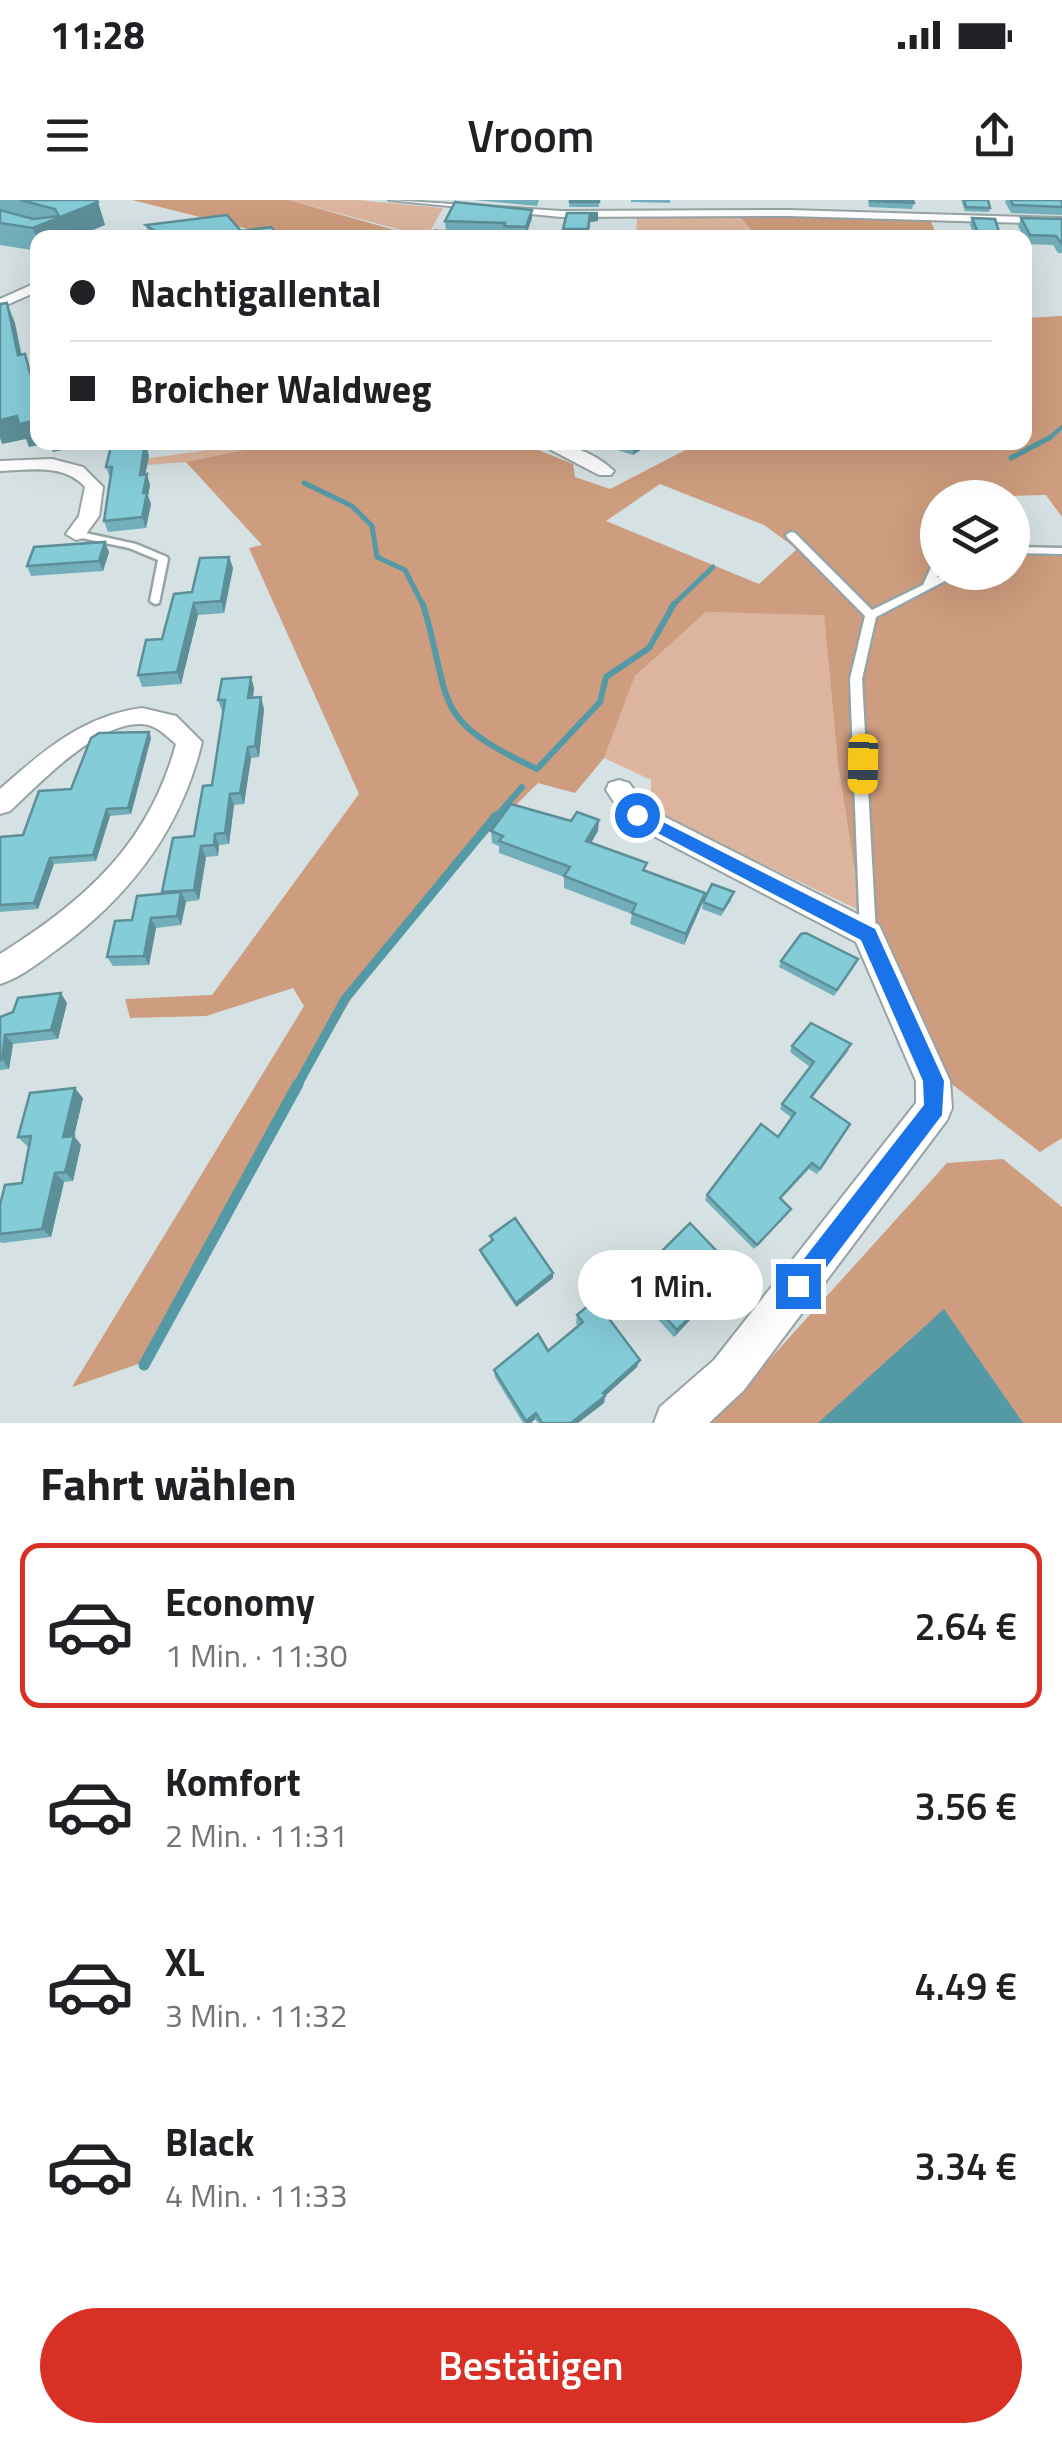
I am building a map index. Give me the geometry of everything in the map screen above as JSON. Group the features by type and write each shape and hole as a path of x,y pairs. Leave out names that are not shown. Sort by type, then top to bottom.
{"street":[{"path":"394,200 1062,221"},
{"path":"936,200 945,230"},
{"path":"0,304 30,290"},
{"path":"561,450 605,471"},
{"path":"0,466 58,466 88,476 94,488 89,516 76,534"},
{"path":"0,804 62,750 90,730 112,721 140,716 160,718 178,729 189,742 176,793 157,829 110,889 46,943 0,972"},
{"path":"618,790 637,815 868,934 934,1081 934,1108 729,1375 676,1423"}],"lane":[{"path":"76,534 132,546 163,560 154,600"},
{"path":"791,534 871,615"},
{"path":"1030,550 1062,551"},
{"path":"868,934 856,679 871,615 920,590"}],"shaded area":[{"path":"132,200 289,200 394,230 252,230"},
{"path":"289,200 358,200 443,208 431,230 401,230"},
{"path":"637,217 740,217 750,230 636,230"},
{"path":"740,217 930,219 934,230 751,230"},
{"path":"1062,316 1062,517 1046,495 1030,495 1030,480 920,480 920,590 1030,590 1030,546 1062,548 1062,1138 1040,1152 949,1082 892,953 861,911 838,764 824,615 706,612 635,676 604,758 575,793 538,783 454,867 351,999 141,1363 72,1387 304,1006 293,988 206,1016 130,1018 125,999 212,995 359,794 249,548 262,545 186,462 244,450 538,450 573,464 575,477 610,489 685,450 1032,450 1032,318","holes":["660,484 764,525 797,549 759,584 606,521"]},
{"path":"208,450 244,450 186,462 108,468 107,464"},
{"path":"706,612 824,614 838,764 861,911 651,811 651,780 604,758 635,676"},
{"path":"1003,1159 1062,1207 1062,1423 706,1423 742,1390 947,1163"}],"water":[{"path":"944,1309 1023,1423 818,1423"}],"building":[{"path":"20,200 98,202 33,228 0,223 0,210 33,219 59,216 55,209"},
{"path":"913,200 914,203 871,201"},
{"path":"964,200 988,200 990,208 966,207"},
{"path":"1011,200 1062,200 1062,207 1013,205"},
{"path":"455,202 532,210 526,227 445,221"},
{"path":"567,213 598,213 590,214 588,229 563,229"},
{"path":"227,215 240,230 153,230 146,225"},
{"path":"972,218 995,219 998,230 977,230"},
{"path":"1021,218 1062,219 1062,244 1056,236 1032,235 1032,230 1027,230"},
{"path":"7,303 18,355 25,354 30,373 30,422 19,424 17,416 0,420 0,304"},
{"path":"110,450 144,450 140,475 147,474 143,493 147,493 142,517 104,521 112,467 106,467"},
{"path":"105,542 99,561 27,566 34,547"},
{"path":"229,557 221,601 194,603 177,672 138,675 146,640 162,639 174,594 192,592 200,558"},
{"path":"251,677 248,698 261,697 255,746 248,747 240,793 230,794 225,833 215,834 214,845 201,846 194,890 162,892 173,838 194,836 203,786 212,785 225,700 218,700 222,679"},
{"path":"149,732 128,808 107,809 93,855 50,858 34,903 0,905 0,837 23,835 39,791 71,789 91,738 99,733"},
{"path":"511,804 571,821 577,812 599,820 586,841 647,863 643,870 705,893 686,934 632,913 636,904 564,876 570,867 499,841 503,836 491,831"},
{"path":"712,884 734,892 723,910 703,902"},
{"path":"181,892 177,916 151,918 144,956 107,957 115,921 132,920 137,896"},
{"path":"801,934 858,959 837,990 781,961"},
{"path":"61,993 51,1030 5,1035 0,1060 0,1017 13,1012 18,998"},
{"path":"811,1023 851,1044 811,1097 850,1124 820,1169 812,1163 780,1198 791,1209 757,1245 707,1195 761,1124 778,1137 795,1113 782,1104 814,1062 792,1046"},
{"path":"75,1088 63,1137 74,1136 65,1172 55,1173 42,1229 0,1234 5,1185 22,1183 31,1136 18,1137 30,1093"},
{"path":"515,1218 553,1273 516,1303 480,1250 493,1240 490,1236"},
{"path":"690,1223 731,1266 693,1306 697,1310 677,1330 627,1274 646,1255 652,1261"},
{"path":"595,1300 640,1360 571,1423 542,1423 536,1413 526,1421 494,1370 538,1334 548,1351 583,1322 577,1315"}],"waterway":[{"path":"1049,438 1062,427"},
{"path":"1032,447 1049,438"},
{"path":"1011,458 1026,450"},
{"path":"304,483 352,506 372,526 377,557 405,570 424,606"},
{"path":"674,604 713,567"},
{"path":"424,606 444,688 461,721 478,736 537,769 600,702 606,677 649,648 674,604"},
{"path":"494,819 522,787"},
{"path":"297,1086 345,999 496,816"},
{"path":"144,1365 298,1084"}],"route":[{"path":"637,815 868,934 934,1081 934,1108 798,1286"}]}
